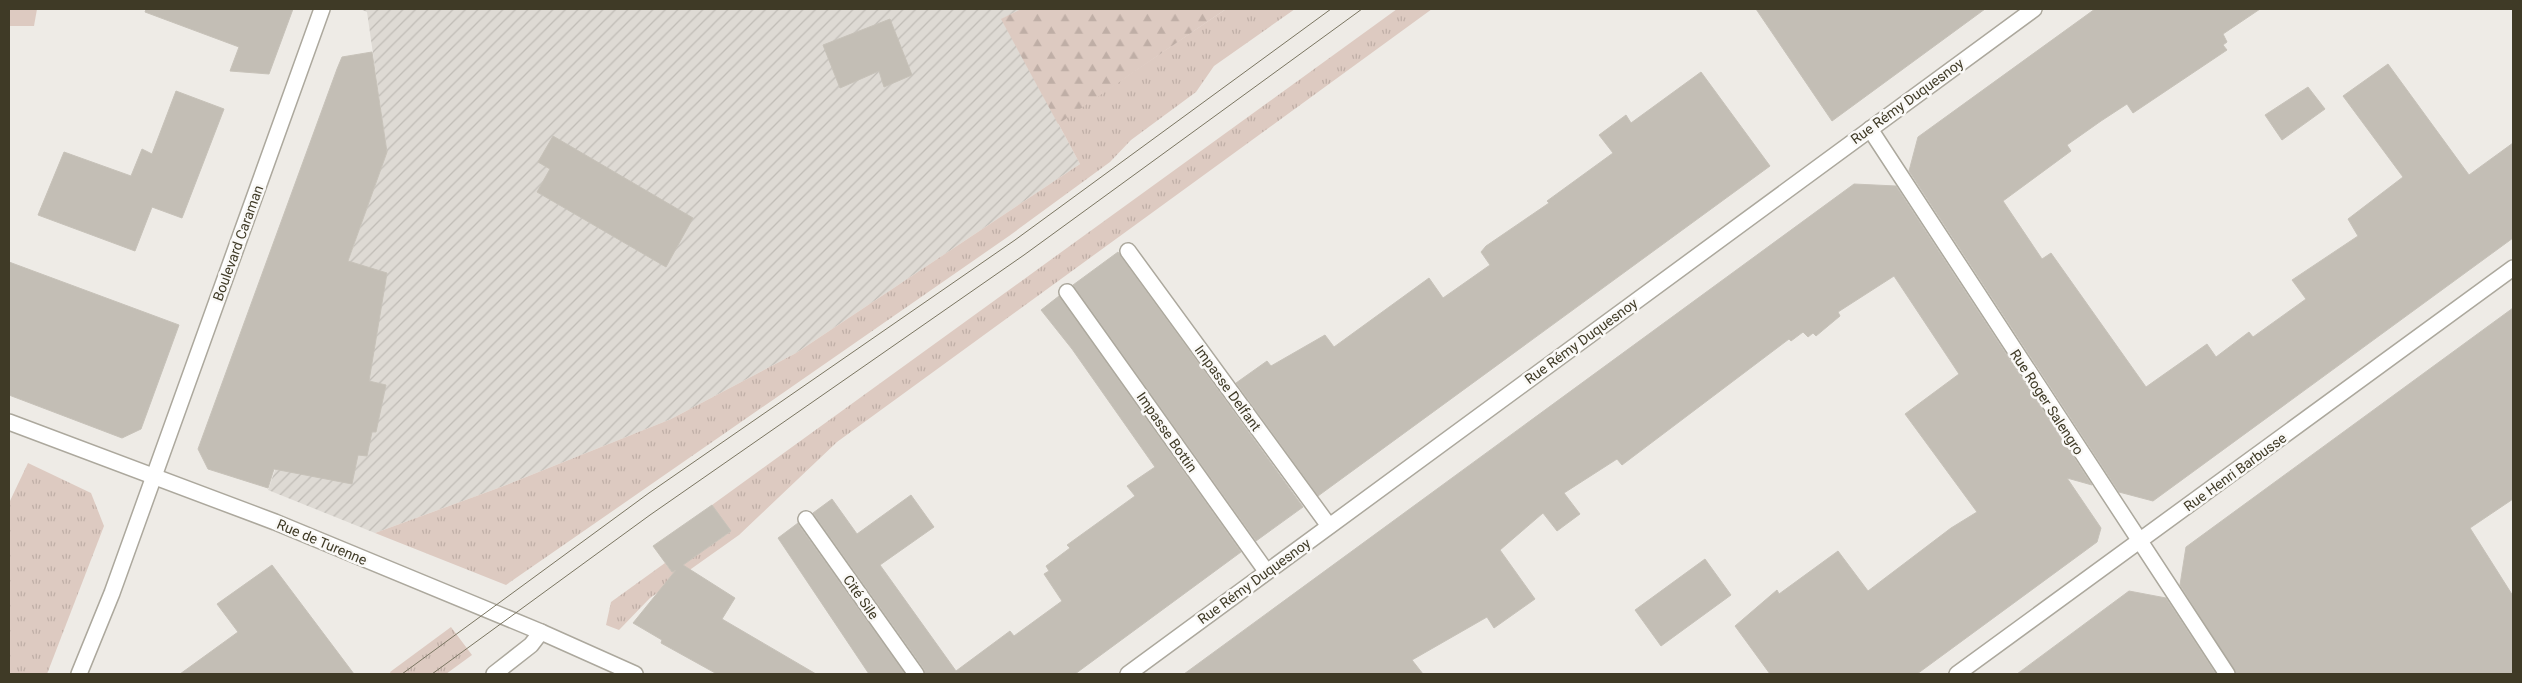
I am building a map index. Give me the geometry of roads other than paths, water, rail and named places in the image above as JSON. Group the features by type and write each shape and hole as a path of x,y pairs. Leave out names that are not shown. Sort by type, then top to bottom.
{"street":[{"name":"Boulevard Caraman","path":"79,674 112,593 322,9"},
{"name":"Rue Rémy Duquesnoy","path":"1128,674 2034,9"},
{"name":"Rue Roger Salengro","path":"1870,128 2139,543 2227,674"},
{"name":"Impasse Delfant","path":"1128,250 1329,526"},
{"name":"Rue Henri Barbusse","path":"1957,674 2139,543 2513,268"},
{"name":"Impasse Bottin","path":"1067,292 1266,572"},
{"name":"Rue de Turenne","path":"9,422 275,522 541,632 633,673"},
{"name":"Cité Sile","path":"806,519 916,674"},
{"path":"494,674 531,645 541,632"}],"tram line":[{"path":"402,674 649,493 1015,240 1331,9"},
{"path":"432,674 650,515 1024,255 1362,9"}]}
